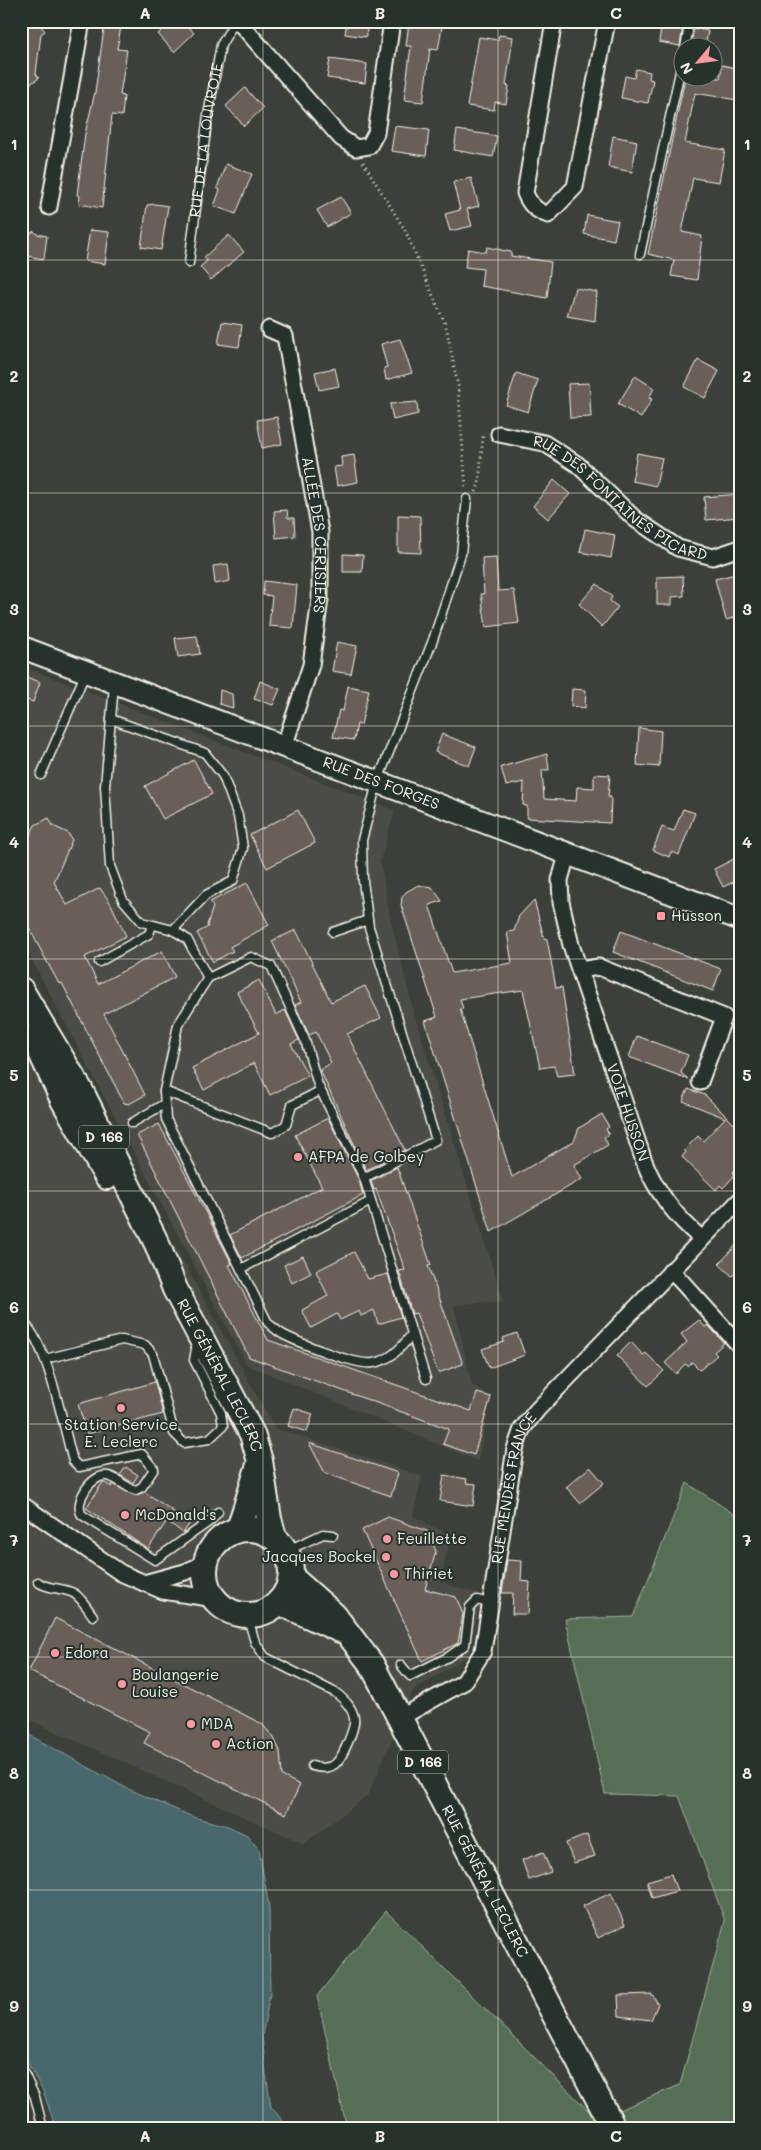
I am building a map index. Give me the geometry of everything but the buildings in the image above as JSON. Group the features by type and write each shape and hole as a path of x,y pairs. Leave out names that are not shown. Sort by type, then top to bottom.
{"main road":[{"name":"RUE DES FORGES","path":"21,647 740,920"},
{"name":"RUE GÉNÉRAL LECLERC","path":"21,990 81,1091 157,1244 175,1289 252,1434 260,1461 269,1519 280,1544"},
{"name":"RUE GÉNÉRAL LECLERC","path":"21,1013 73,1116 147,1248 175,1289"},
{"name":"RUE GÉNÉRAL LECLERC","path":"239,1529 260,1461"},
{"path":"239,1529 263,1531 280,1544 291,1564 291,1577 287,1591 278,1602 267,1611 247,1616 226,1609 215,1599 208,1588 205,1576 206,1563 210,1551 218,1541 239,1529"},
{"name":"RUE GÉNÉRAL LECLERC","path":"291,1577 334,1615 372,1665 614,2129"},
{"name":"RUE GÉNÉRAL LECLERC","path":"278,1602 350,1636"}],"street":[{"path":"49,207 82,21"},
{"name":"RUE DE LA LOUVROIE","path":"236,21 341,138 356,148"},
{"path":"356,148 369,146 376,133 392,21"},
{"path":"554,21 524,193 529,204 538,211 548,214 575,187 607,21"},
{"name":"ALLÉE DES CERISIERS","path":"269,329 285,336 320,532 320,599 311,665 284,747"},
{"name":"RUE DES FONTAINES PICARD","path":"499,434 544,443 576,464 635,519 678,548 713,557 740,548"},
{"name":"VOIE HUSSON","path":"568,856 560,880 560,902 580,970 652,1180 670,1207 702,1239"},
{"path":"580,970 599,968 724,1017 700,1082"},
{"name":"RUE MENDÈS FRANCE","path":"400,1718 464,1682 483,1651 489,1603 515,1449 522,1429 538,1410 740,1200"},
{"path":"672,1270 740,1346"},
{"path":"21,1504 121,1573 163,1592 215,1599"},
{"path":"144,1583 185,1572 206,1563"}],"lane":[{"name":"RUE DE LA LOUVROIE","path":"190,263 208,115 221,46 236,21"},
{"path":"686,21 687,38"},
{"path":"640,254 676,88"},
{"path":"364,1178 436,1140 368,920 363,881 362,840 377,783 433,640 461,554 467,498"},
{"path":"41,775 86,672"},
{"path":"114,683 105,786 110,866 124,900 142,922 173,930 186,939 208,978"},
{"path":"111,719 205,753 223,776 238,816 243,848 233,881 206,895 173,930"},
{"path":"332,932 368,920"},
{"path":"99,962 149,934 152,925"},
{"path":"412,1334 403,1347 389,1358 372,1364 353,1361 282,1334 268,1323 166,1119 164,1091 178,1025 208,978 251,957 271,966 305,1040 320,1091 364,1178 412,1334 426,1380"},
{"path":"164,1091 272,1132 286,1125 292,1105 320,1091"},
{"path":"132,1123 164,1104"},
{"path":"241,1269 371,1201"},
{"path":"21,1321 34,1333 45,1359 73,1462 79,1467 90,1466 142,1454 154,1469 142,1487 136,1490 109,1476 101,1476 95,1480 79,1501 78,1507 82,1515 151,1560 155,1560 210,1521 218,1512"},
{"path":"45,1359 122,1340 145,1345 153,1354 174,1433 184,1442 209,1440 223,1426 221,1413 194,1360 198,1335"},
{"path":"280,1544 323,1534 333,1535"},
{"path":"38,1582 43,1586 63,1589 76,1595 94,1616"},
{"path":"401,1665 410,1676 448,1657 465,1645 470,1607 477,1600 489,1603"},
{"path":"247,1616 255,1642 265,1658 336,1693 346,1701 355,1721 347,1744 336,1764 329,1767 312,1766"},
{"path":"21,2067 35,2097 44,2129"}],"path":[{"path":"356,148 369,174 405,230 429,281 446,326 458,386 467,498 475,493 479,484 483,434 499,434"}],"shaded area":[{"name":"AFPA de Golbey","path":"22,666 395,810 380,861 391,921 414,1013 503,1301 454,1305 472,1385 491,1397 478,1461 247,1365 21,940"},
{"path":"21,967 275,1428 422,1476 413,1516 451,1536 440,1582 482,1595 468,1656 413,1691 368,1795 304,1844 21,1716"}],"green space":[{"path":"687,1483 740,1518 740,2129 347,2129 317,1996 386,1911 597,2119 680,2085 725,1921 679,1796 605,1794 565,1619 633,1617"}],"water":[{"path":"22,1731 126,1788 193,1817 228,1826 247,1835 259,1850 269,1907 270,1993 262,2036 266,2074 271,2107 290,2129 56,2129 44,2093 21,2051"}],"place":[{"name":"Husson","path":"661,916"},
{"name":"AFPA de Golbey","path":"298,1157"},
{"name":"Station Service E. Leclerc","path":"121,1408"},
{"name":"McDonald's","path":"125,1515"},
{"name":"Feuillette","path":"387,1539"},
{"name":"Jacques Bockel","path":"386,1557"},
{"name":"Thiriet","path":"394,1574"},
{"name":"Edora","path":"55,1653"},
{"name":"Boulangerie Louise","path":"122,1684"},
{"name":"MDA","path":"191,1724"},
{"name":"Action","path":"216,1744"}]}
